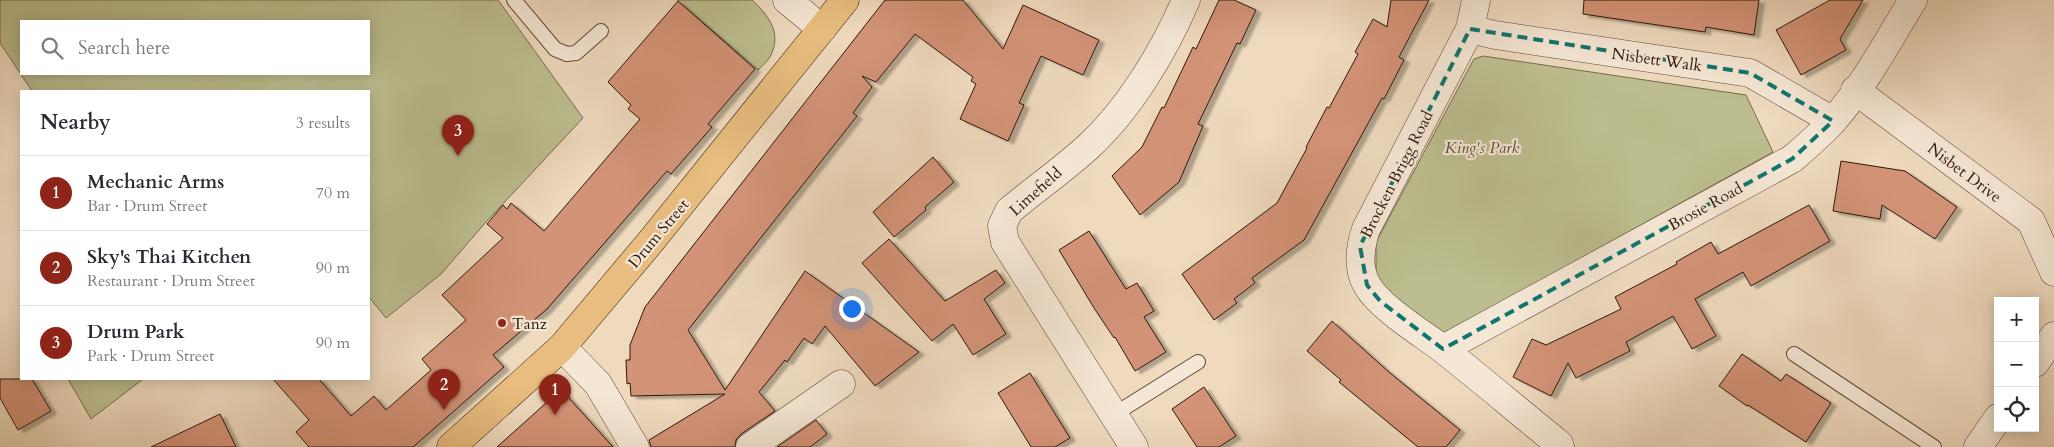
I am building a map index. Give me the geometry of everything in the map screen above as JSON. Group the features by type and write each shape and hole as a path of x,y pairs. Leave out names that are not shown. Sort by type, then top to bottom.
{"main road":[{"name":"Drum Street","path":"451,447 562,347 652,240 845,0"}],"street":[{"path":"787,0 822,29"},
{"name":"Limefield","path":"1134,447 1005,242 1002,226 1009,211 1089,145 1122,110 1172,33 1186,0"},
{"name":"Brocken Brigg Road","path":"1476,0 1470,29 1366,230 1360,246 1361,264 1367,285 1380,301 1442,349 1559,444 1560,447"},
{"name":"Brosie Road","path":"1442,349 1792,159 1818,137 1833,121 1913,0"},
{"name":"Nisbett Walk","path":"1470,29 1495,35 1750,73 1833,121"},
{"name":"Nisbet Drive","path":"1855,90 2031,221 2054,272"},
{"path":"2039,357 2054,336"},
{"path":"562,347 598,384 635,447"},
{"path":"750,447 841,384"},
{"path":"1978,447 1994,424"}],"lane":[{"path":"514,0 555,49 567,54 576,53 601,31"},
{"path":"1794,354 1934,447"},
{"path":"1113,415 1198,362"}],"highlighted area":[{"path":"1470,29 1750,73 1833,121 1792,159 1443,349 1380,301 1367,285 1360,246"}],"green space":[{"path":"0,0 498,0 583,118 486,222 441,274 386,318 370,298 370,90 31,90 21,75 370,75 370,20 20,20 20,73 0,43"},
{"path":"677,0 752,0 772,24 775,39 770,57 758,70"},
{"name":"King's Park","path":"1483,56 1746,95 1773,152 1440,336 1384,294 1376,275 1376,242 1474,59"},
{"path":"69,380 142,380 91,419"}],"building":[{"path":"885,0 963,0 1003,49 1023,5 1099,40 1083,75 1041,56 1019,103 1024,105 1008,141 960,119 976,84 971,81 973,77 915,34 876,82 862,76 872,87 853,113 857,116 688,330 725,390 805,271 919,352 875,386 825,326 812,344 804,338 787,362 785,360 759,392 775,411 741,434 736,440 735,447 651,447 649,440 725,394 631,396 630,383 627,384 626,360 630,360 630,345 645,307"},
{"path":"1219,0 1234,0 1256,10 1240,44 1237,43 1198,124 1203,126 1179,182 1140,215 1112,176 1142,147 1162,107 1164,108 1193,47 1196,49"},
{"path":"1391,0 1429,0 1399,57 1404,60 1384,99 1382,98 1304,240 1252,278 1255,283 1234,299 1237,303 1214,320 1182,274 1277,203 1327,107 1329,108 1358,54 1355,52 1373,19 1387,27"},
{"path":"1584,0 1759,0 1754,35 1706,27 1705,32 1583,14"},
{"path":"1830,0 1863,0 1840,39 1846,50 1801,75 1776,30"},
{"path":"678,1 755,69 708,124 712,127 671,174 667,171 547,309 493,355 504,367 413,447 309,447 296,432 309,420 274,380 320,380 351,416 374,396 386,410 431,370 422,359 466,320 442,295 503,238 487,224 503,205 507,209 511,203 544,231 640,119 628,109 631,105 608,82"},
{"path":"933,157 954,182 925,207 926,210 894,237 873,212"},
{"path":"1841,161 1905,171 1957,207 1935,239 1882,205 1880,219 1833,211"},
{"path":"1809,205 1830,241 1751,286 1743,272 1695,299 1716,336 1692,349 1673,316 1626,342 1630,351 1576,378 1568,363 1551,396 1513,377 1532,339 1546,345 1621,309 1615,297 1677,264 1676,262 1711,242 1718,254"},
{"path":"1089,231 1126,289 1137,283 1154,311 1144,317 1166,352 1135,371 1059,250"},
{"path":"889,239 945,301 996,270 1005,283 984,299 1006,334 973,355 953,324 932,341 862,263"},
{"path":"1332,321 1390,373 1460,430 1446,447 1418,447 1339,382 1341,380 1307,351"},
{"path":"1742,354 1781,381 1786,374 1831,403 1806,442 1747,406 1719,386"},
{"path":"1030,373 1070,438 1055,447 1031,447 998,393"},
{"path":"0,379 33,380 51,411 18,430 0,398"},
{"path":"1204,387 1236,436 1219,447 1197,447 1172,409"},
{"path":"561,389 613,447 497,447 535,413"},
{"path":"220,414 236,447 151,447"},
{"path":"816,420 827,434 810,447 777,447"}],"place":[{"name":"Drum Park","path":"458,156"},
{"name":"Tanz","path":"502,323"},
{"name":"Sky's Thai Kitchen","path":"444,410"},
{"name":"Mechanic Arms","path":"555,415"}]}
